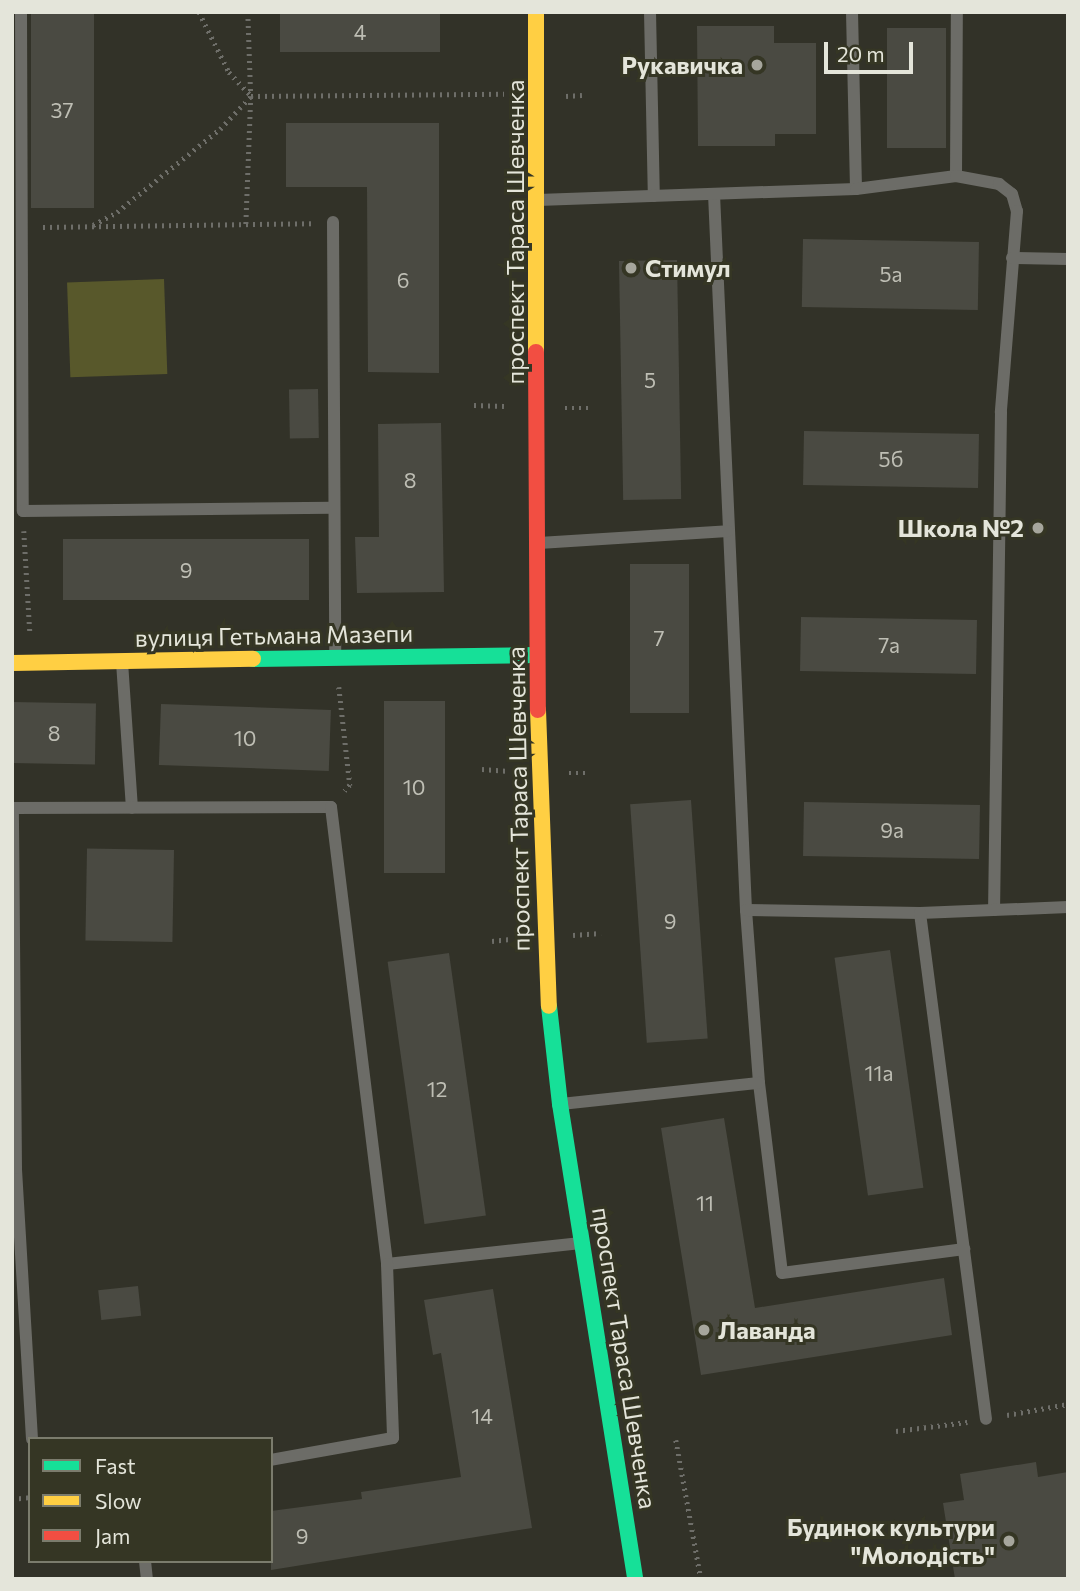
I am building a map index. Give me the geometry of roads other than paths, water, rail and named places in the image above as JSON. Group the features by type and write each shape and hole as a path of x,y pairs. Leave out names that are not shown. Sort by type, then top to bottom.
{"street":[{"name":"проспект Тараса Шевченка","path":"536,12 539,543 536,655 545,966 560,1104 585,1243 635,1579"},
{"name":"вулиця Гетьмана Мазепи","path":"12,663 335,655 536,655"}],"lane":[{"path":"21,12 25,227 17,400 23,511 332,508"},
{"path":"650,12 654,196"},
{"path":"852,12 856,188"},
{"path":"956,176 957,12"},
{"path":"538,200 856,188 956,176 999,184 1012,194 1017,211 1001,412 994,910"},
{"path":"714,194 746,910 759,1083 782,1273 964,1249"},
{"path":"333,222 332,508 335,655"},
{"path":"1012,258 1068,259"},
{"path":"539,543 728,531"},
{"path":"122,661 132,808"},
{"path":"32,1437 14,1168 13,808 331,807 387,1264 393,1438 273,1460"},
{"path":"746,910 920,913 1068,907"},
{"path":"920,913 986,1419"},
{"path":"560,1104 759,1083"},
{"path":"387,1264 585,1243"}],"place":[{"name":"Рукавичка","path":"757,65"},
{"name":"Стимул","path":"631,268"},
{"name":"Школа №2","path":"1038,528"},
{"name":"Лаванда","path":"704,1330"},
{"name":"Будинок культури \"Молодість\"","path":"1009,1541"}]}
